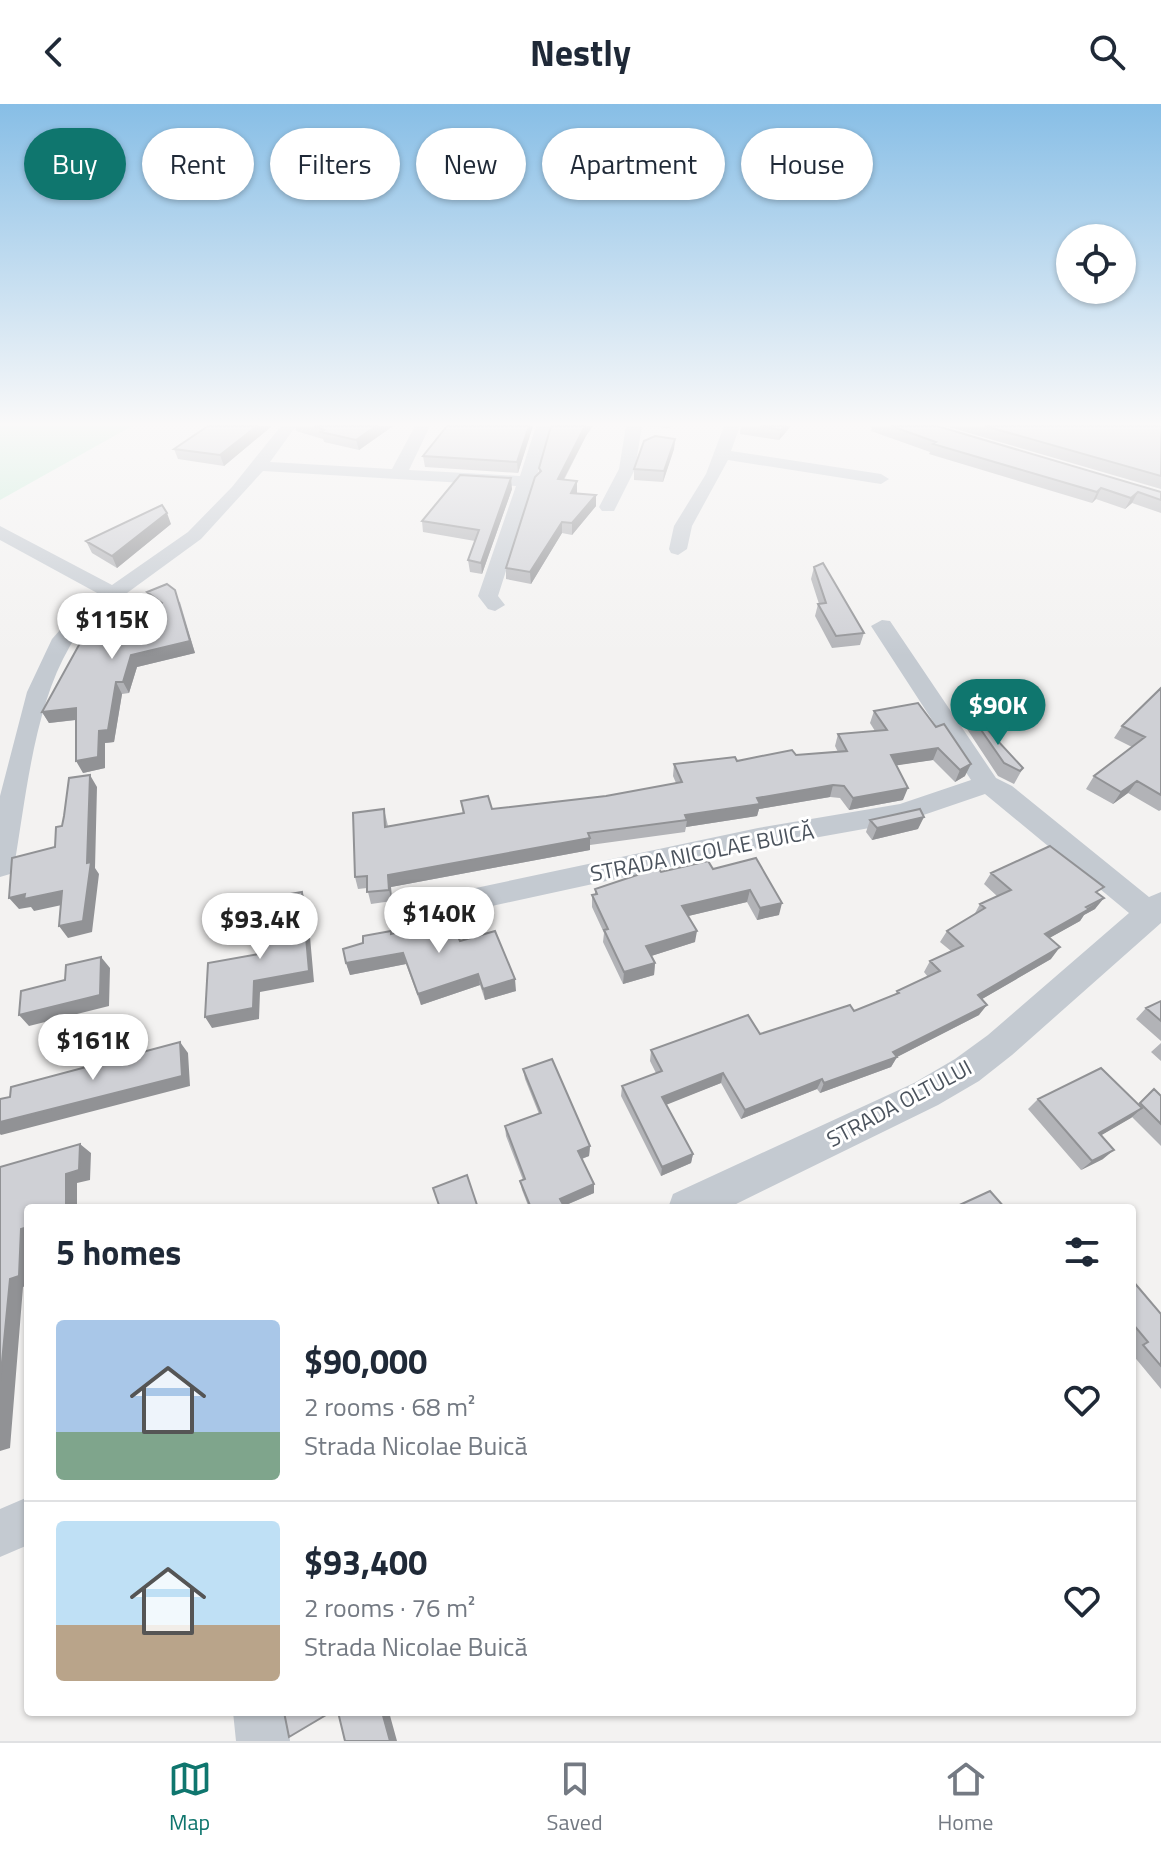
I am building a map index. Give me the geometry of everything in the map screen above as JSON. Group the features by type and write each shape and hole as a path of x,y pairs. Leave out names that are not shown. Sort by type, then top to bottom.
{"street":[{"path":"0,867 28,738 49,664 73,626 195,534 225,502"},
{"path":"495,605 488,596 521,502"},
{"path":"608,507 610,502"},
{"path":"678,549 683,526 696,502"},
{"path":"0,532 154,616"},
{"path":"882,626 987,784 1003,792 1156,909"},
{"name":"STRADA NICOLAE BUICĂ","path":"414,912 758,838 903,813 987,784"},
{"name":"STRADA OLTULUI","path":"695,1204 926,1094 967,1070 1156,909"},
{"path":"0,1533 24,1523"},
{"path":"260,1716 263,1741"}],"building":[{"path":"437,502 502,502 481,563 468,560 479,530 422,521"},
{"path":"527,502 590,502 572,523 562,522 530,572 506,568"},
{"path":"162,505 167,513 112,556 86,541"},
{"path":"823,563 864,633 836,636 818,604 826,603 814,567"},
{"path":"167,584 175,590 190,641 131,655 123,682 116,682 108,730 99,731 98,757 76,761 76,708 42,712 90,625 72,627 114,597 140,611 156,612 162,603 147,592"},
{"path":"1161,688 1161,795 1137,781 1121,792 1094,776 1145,737 1122,726"},
{"path":"918,703 936,727 944,724 971,764 960,770 938,748 891,755 908,788 853,798 844,786 833,785 757,798 760,804 685,815 687,820 588,833 590,838 388,875 389,890 367,892 367,876 355,877 353,813 384,809 385,827 464,813 461,801 488,796 492,809 606,796 682,782 674,764 735,757 737,761 792,750 796,755 847,751 838,734 887,730 874,711"},
{"path":"972,713 1023,768 1020,771 1004,763"},
{"path":"90,775 87,863 91,862 83,921 59,926 62,891 24,899 25,894 9,898 12,858 55,847 56,827 62,826 69,778"},
{"path":"920,809 924,817 877,828 870,820"},
{"path":"1050,846 1104,887 1096,892 1104,898 1045,934 1060,947 978,995 987,1005 893,1052 897,1057 824,1083 822,1079 745,1110 723,1073 662,1097 693,1154 662,1167 622,1086 662,1071 651,1050 748,1015 760,1034 850,1005 854,1011 899,993 897,991 940,971 930,961 963,946 947,931 985,908 980,904 1011,890 991,873"},
{"path":"756,858 782,903 760,908 750,890 682,906 697,931 646,946 655,963 624,972 604,930 608,929 592,895 597,894 595,889 658,868 661,872 708,861 713,869"},
{"path":"302,892 309,971 254,981 253,1008 205,1017 208,963 259,954 258,930 279,926 278,896"},
{"path":"450,920 460,941 495,931 515,979 483,989 478,974 418,994 403,953 346,963 343,949 363,943 363,936 391,931 391,934"},
{"path":"101,957 100,995 19,1015 21,991 65,980 66,965"},
{"path":"1161,1001 1161,1021 1146,1008"},
{"path":"180,1042 182,1076 0,1122 0,1099 10,1097 11,1087"},
{"path":"552,1059 590,1146 578,1151 594,1184 560,1199 563,1204 529,1204 520,1181 525,1179 505,1126 541,1113 523,1069"},
{"path":"1101,1068 1142,1108 1099,1133 1114,1150 1092,1161 1038,1099"},
{"path":"1154,1089 1161,1096 1161,1124 1140,1103"},
{"path":"80,1144 79,1170 66,1174 66,1204 24,1204 19,1276 10,1279 0,1383 0,1167"},
{"path":"467,1175 477,1204 439,1204 433,1188"},
{"path":"990,1191 1001,1204 962,1204"},
{"path":"1136,1285 1161,1314 1161,1366 1143,1345 1148,1342 1136,1328"},
{"path":"285,1716 324,1716 289,1737"},
{"path":"339,1716 383,1716 390,1741 345,1741"}]}
